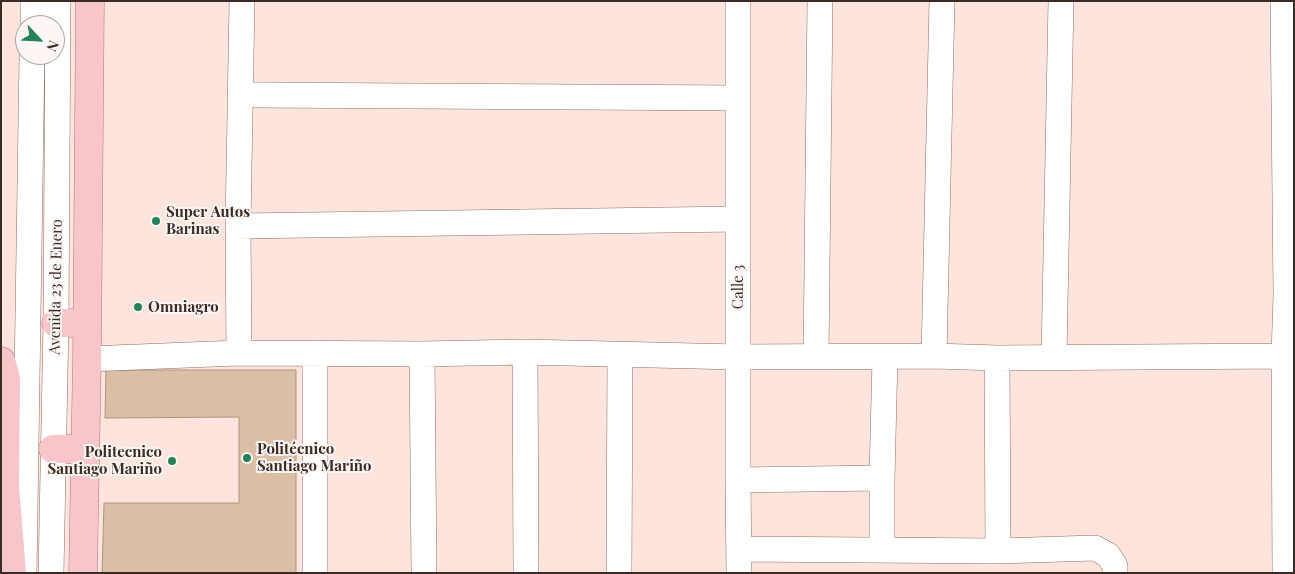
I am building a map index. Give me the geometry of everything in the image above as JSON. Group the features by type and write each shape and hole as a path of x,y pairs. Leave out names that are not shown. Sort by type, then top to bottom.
{"main road":[{"name":"Avenida 23 de Enero","path":"83,573 90,1"},
{"path":"56,323 87,322"},
{"path":"1,361 6,378 5,485 12,573"},
{"path":"53,450 85,449"}],"street":[{"path":"33,1 33,15"},
{"name":"Avenida 23 de Enero","path":"51,573 56,323 58,1"},
{"path":"239,353 238,226 242,1"},
{"name":"Calle 3","path":"738,1 739,561"},
{"path":"816,357 820,1"},
{"path":"934,356 942,1"},
{"path":"1054,357 1061,1"},
{"path":"1283,1 1290,295 1284,356 1285,573"},
{"name":"Avenida 23 de Enero","path":"24,573 32,65"},
{"path":"241,93 255,95 738,98"},
{"path":"238,226 738,220"},
{"path":"87,359 239,353 422,354 525,352 738,357 1284,356"},
{"path":"525,352 526,573"},
{"path":"315,353 315,573"},
{"path":"422,354 424,573"},
{"path":"619,573 620,355"},
{"path":"882,550 885,357"},
{"path":"997,358 998,551"},
{"path":"738,480 882,478"},
{"path":"739,561 882,550 998,551 1096,548 1108,555 1115,566 1115,573"}],"building":[{"path":"106,370 296,370 296,573 102,573 104,503 239,503 239,417 105,418"}],"place":[{"name":"Super Autos Barinas","path":"156,221"},
{"name":"Omniagro","path":"138,307"},
{"name":"Politécnico Santiago Mariño","path":"247,458"},
{"name":"Politecnico Santiago Mariño","path":"172,461"}]}
